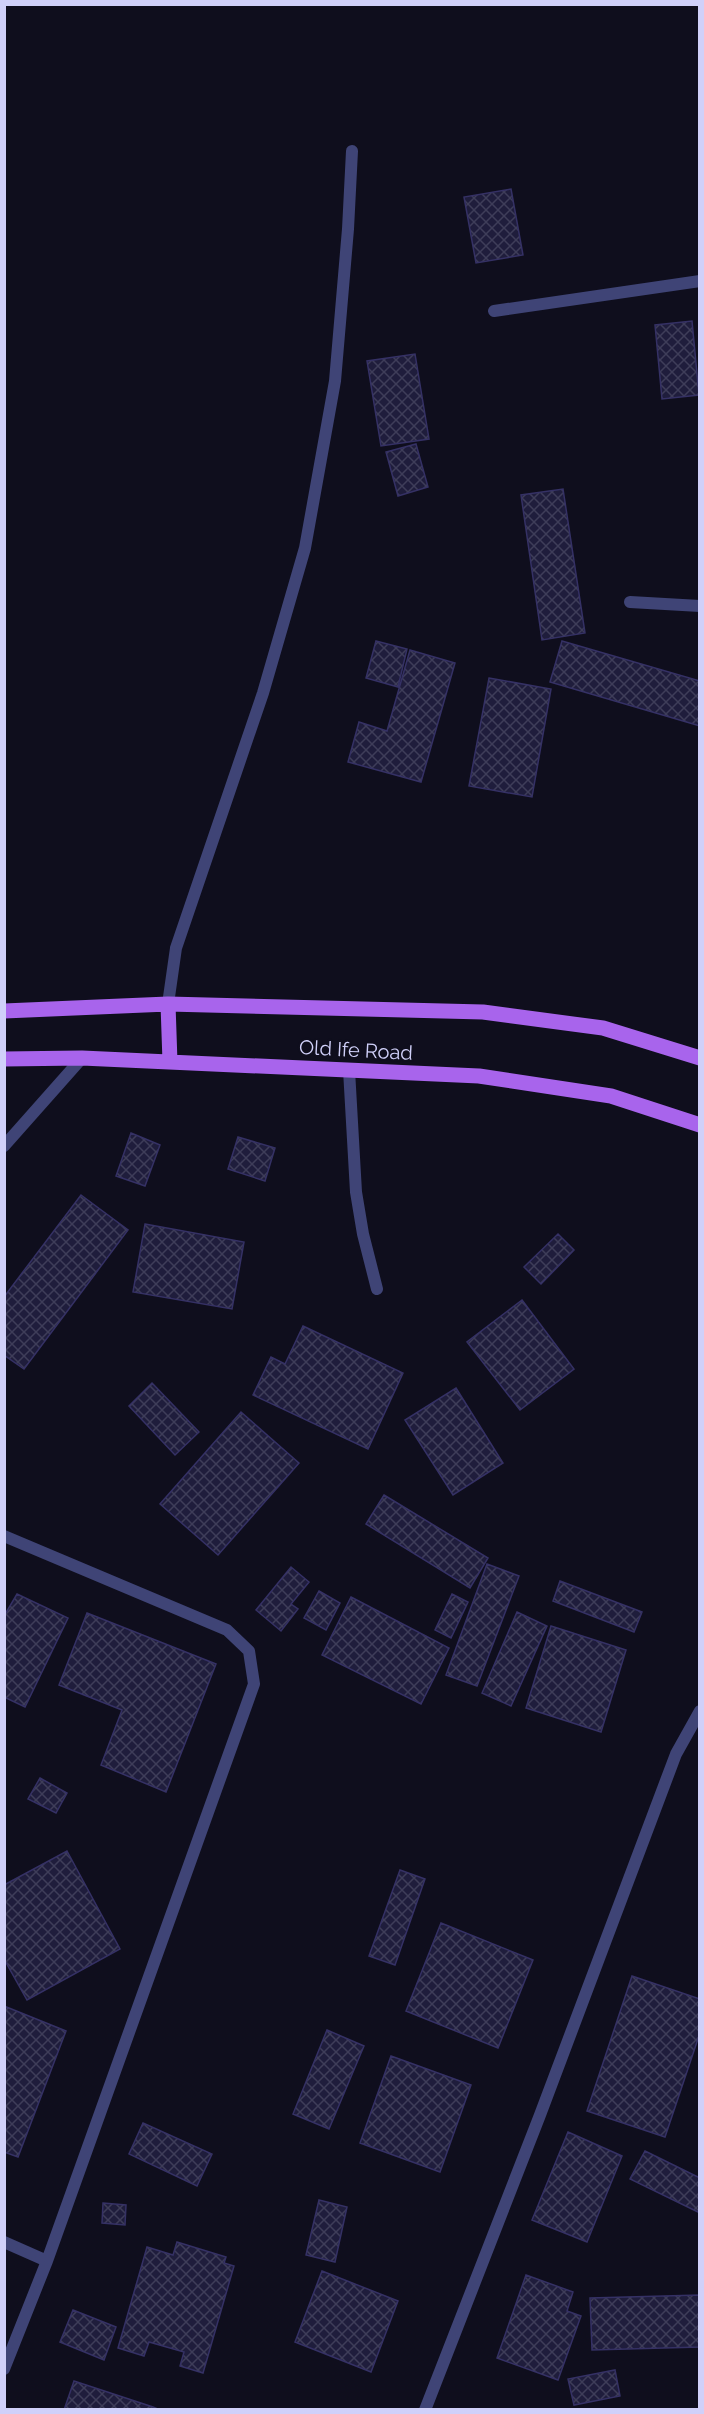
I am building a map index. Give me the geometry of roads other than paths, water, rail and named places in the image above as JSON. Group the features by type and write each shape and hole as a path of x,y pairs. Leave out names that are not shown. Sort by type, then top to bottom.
{"main road":[{"name":"Old Ife Road","path":"4,1011 168,1004 483,1012 603,1028 699,1058"},
{"path":"168,1004 170,1062"},
{"name":"Old Ife Road","path":"4,1059 82,1058 478,1076 610,1096 699,1125"}],"street":[{"path":"168,1004 176,948 263,693 304,548 335,381 352,151"},
{"path":"494,311 699,280"},
{"path":"630,602 699,606"},
{"path":"4,1146 82,1058"},
{"path":"349,1070 356,1192 363,1234 377,1289"},
{"path":"4,1536 227,1630 249,1651 254,1684 46,2261 4,2369"},
{"path":"425,2409 540,2115 676,1754 699,1711"},
{"path":"4,2242 46,2261"}]}
